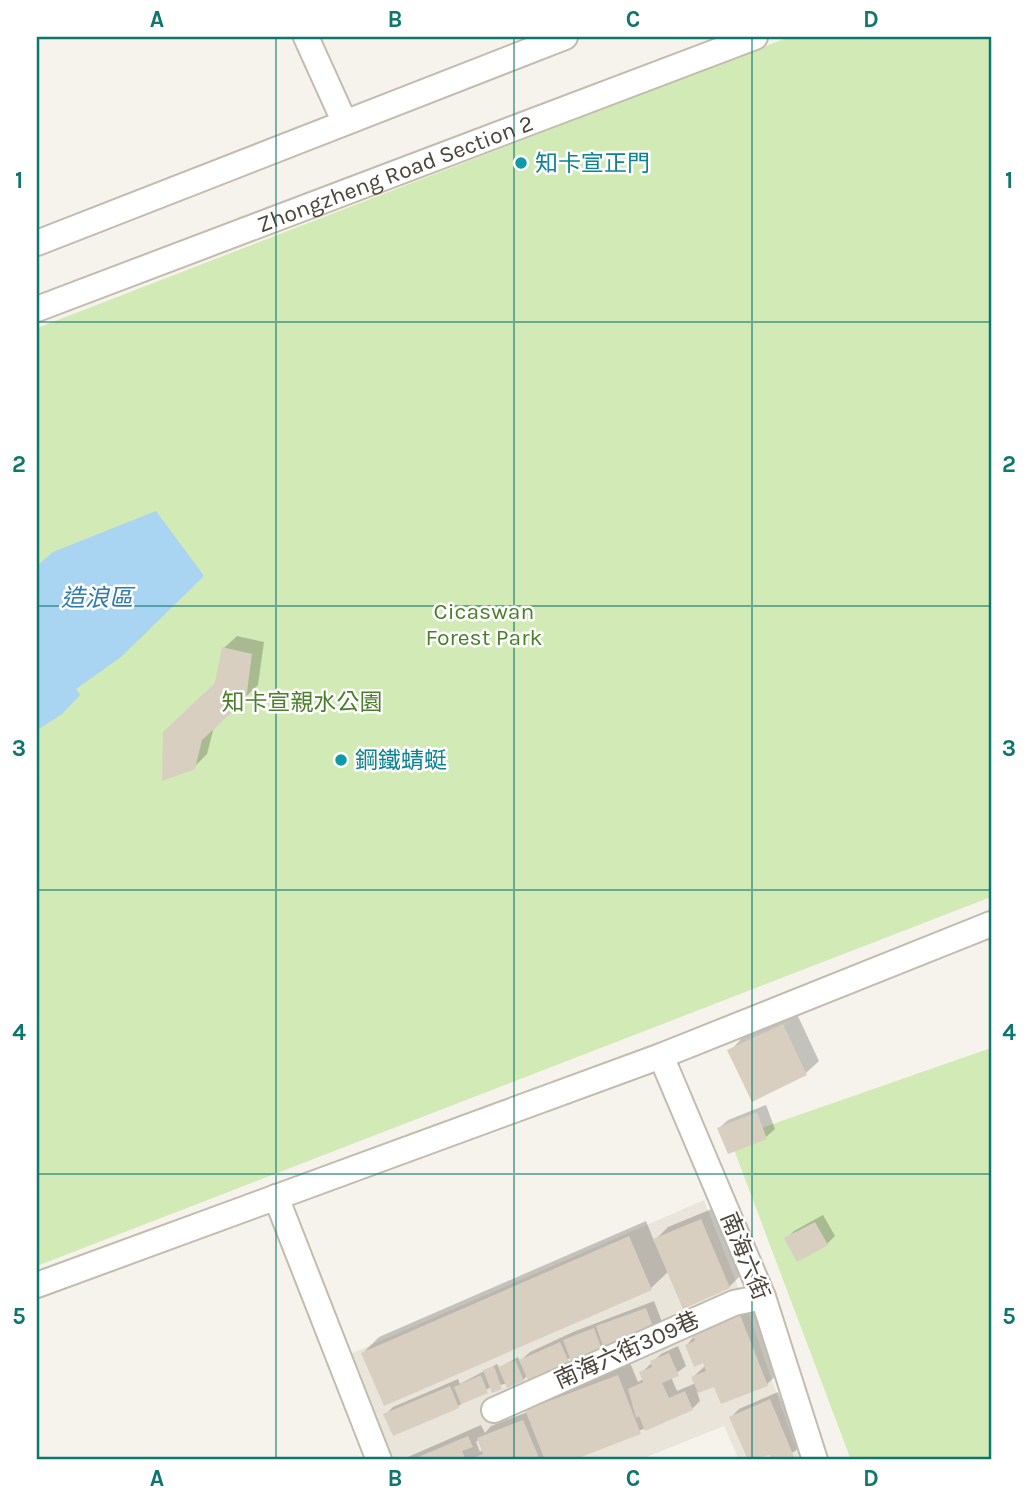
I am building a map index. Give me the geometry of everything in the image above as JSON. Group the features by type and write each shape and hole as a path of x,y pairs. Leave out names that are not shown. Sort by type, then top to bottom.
{"street":[{"path":"306,37 344,121"},
{"path":"37,243 565,37"},
{"name":"Zhongzheng Road Section 2","path":"37,309 755,37"},
{"path":"37,1285 661,1056 991,924"},
{"name":"南海六街","path":"661,1056 763,1297 815,1460"},
{"path":"276,1197 379,1460"},
{"name":"南海六街309巷","path":"494,1410 734,1303 763,1297"}],"shaded area":[{"path":"704,1200 751,1320 800,1460 739,1460 724,1426 639,1460 381,1460 341,1358"}],"green space":[{"name":"Cicaswan Forest Park","path":"789,37 991,37 991,897 37,1266 37,328"},
{"path":"991,1048 991,1460 851,1460 730,1139"}],"water":[{"name":"造浪區","path":"156,511 204,576 121,657 76,689 80,695 62,714 37,730 37,566 53,552"}],"building":[{"path":"222,647 252,654 246,699 202,740 195,769 162,781 163,732 215,683"},
{"path":"783,1024 807,1075 752,1102 727,1050"},
{"path":"757,1112 767,1139 728,1154 717,1128"},
{"path":"701,1219 730,1288 683,1309 653,1239"},
{"path":"815,1222 828,1245 797,1262 784,1238"},
{"path":"629,1236 652,1290 384,1406 361,1353"},
{"path":"646,1308 655,1332 604,1349 596,1326"},
{"path":"740,1315 768,1386 721,1404 714,1387 698,1393 691,1377 706,1371 703,1363 694,1367 685,1345 695,1341 692,1334"},
{"path":"594,1328 602,1350 571,1361 563,1340"},
{"path":"560,1342 569,1362 528,1380 519,1360"},
{"path":"669,1353 679,1376 662,1383 669,1398 685,1391 693,1410 645,1431 639,1416 636,1418 628,1389 643,1382 639,1372 652,1367 650,1361"},
{"path":"515,1360 524,1381 507,1388 498,1367"},
{"path":"494,1366 502,1389 492,1393 483,1370"},
{"path":"481,1375 488,1393 461,1404 454,1387"},
{"path":"618,1375 641,1434 573,1460 545,1460 525,1410"},
{"path":"450,1386 459,1408 393,1436 383,1414"},
{"path":"770,1399 794,1457 771,1460 770,1455 748,1460 729,1417"},
{"path":"523,1420 540,1460 468,1460 483,1454 477,1438"},
{"path":"468,1436 473,1447 462,1451 466,1460 411,1460"}],"place":[{"name":"知卡宣正門","path":"521,163"},
{"name":"鋼鐵蜻蜓","path":"341,760"}],"park label":[{"name":"知卡宣親水公園","path":"302,702"}]}
